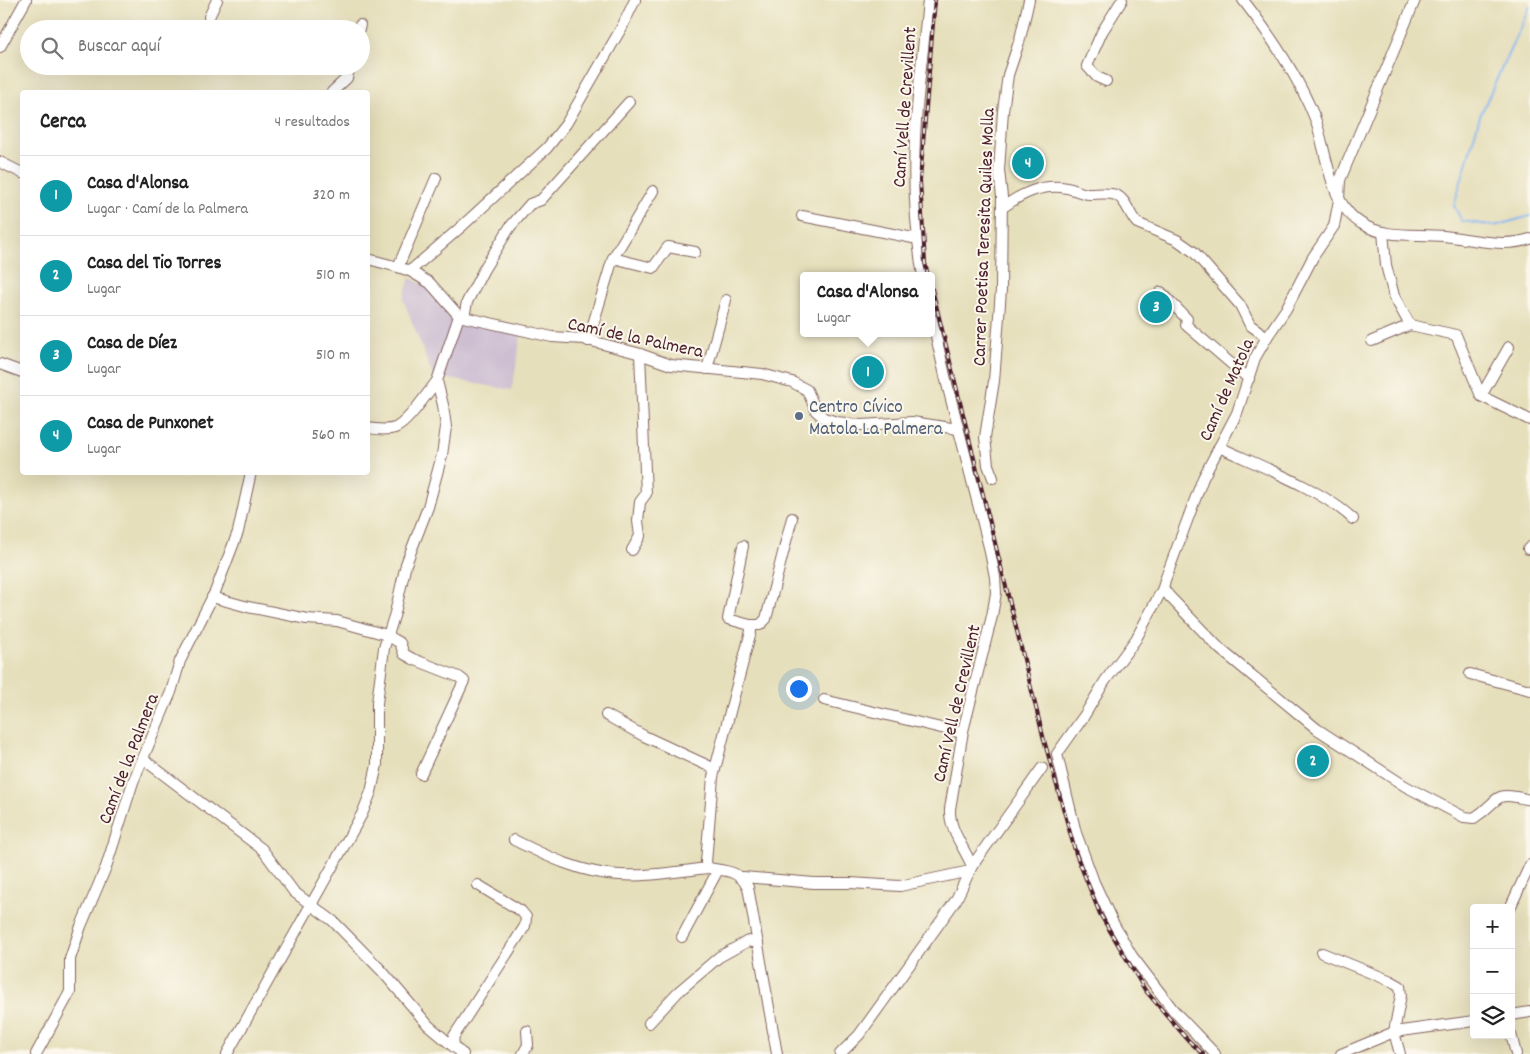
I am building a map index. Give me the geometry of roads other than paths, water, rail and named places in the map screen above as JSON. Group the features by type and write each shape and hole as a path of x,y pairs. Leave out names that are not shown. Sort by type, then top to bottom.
{"street":[{"path":"0,47 26,0"},
{"path":"209,17 217,0"},
{"path":"410,271 547,148 566,124 622,27 635,0"},
{"name":"Camí Vell de Crevillent","path":"922,272 915,200 915,139 928,0"},
{"name":"Carrer Poetisa Teresita Quiles Molla","path":"993,478 988,465 985,437 994,381 1001,290 1002,208 999,170 1003,111 1008,75 1020,39 1029,0"},
{"path":"1106,81 1097,77 1087,66 1102,32 1122,0"},
{"path":"1243,0 1267,31 1294,75 1314,116 1339,200 1349,214 1362,224 1383,232 1432,234 1505,243 1530,239"},
{"name":"Camí de Matola","path":"1214,1054 1174,1011 1132,956 1113,924 1094,882 1076,833 1056,754 1136,639 1163,588 1204,478 1237,413 1255,358 1334,226 1339,200 1340,180 1415,0"},
{"path":"334,90 348,75"},
{"path":"370,428 384,430 396,428 407,418 437,381 467,302 510,227 530,204 541,200 629,102"},
{"path":"0,162 20,172"},
{"path":"398,267 436,178"},
{"path":"1002,208 1015,198 1031,191 1054,186 1088,194 1116,195 1126,203 1137,223 1177,240 1194,252 1240,305 1250,324 1267,337"},
{"path":"588,341 613,258 653,191"},
{"path":"802,216 918,239"},
{"path":"1383,232 1386,265 1394,296 1410,325"},
{"path":"613,258 653,268 668,247 695,252"},
{"path":"370,260 410,271 430,283 461,316"},
{"path":"1161,292 1187,319 1186,325 1249,379"},
{"path":"707,370 726,300"},
{"name":"Camí de la Palmera","path":"461,316 552,337 588,341 640,354 671,365 762,374 792,382 808,390 816,411 824,418 837,422 861,425 912,422 958,429"},
{"path":"1372,341 1410,325 1456,335 1481,396 1530,420"},
{"name":"Camí Vell de Crevillent","path":"935,332 995,577 996,593 992,616 962,733 950,819 971,868"},
{"path":"1481,396 1509,347"},
{"path":"632,550 640,536 638,522 640,502 646,494 640,354"},
{"path":"0,364 20,371"},
{"path":"226,1054 362,814 371,792 377,765 377,703 387,635 395,613 406,564 428,507 442,455 446,427 444,404 437,381"},
{"path":"1219,447 1308,489 1346,512 1353,519"},
{"name":"Camí de la Palmera","path":"36,1054 70,992 70,959 81,926 106,867 133,782 171,692 180,661 212,597 238,532 250,475"},
{"path":"742,546 728,619 760,625 766,619 792,518"},
{"path":"1163,588 1220,649 1317,730 1405,786 1464,817 1474,818 1497,797 1503,795 1530,800"},
{"path":"212,597 248,607 307,619 338,620 387,635 400,643 404,654 459,677 464,681 421,774"},
{"path":"713,869 706,862 715,769 751,630 750,624"},
{"path":"1470,674 1530,690"},
{"path":"824,700 962,733"},
{"path":"606,715 644,736 715,769"},
{"path":"143,759 250,838 262,849 294,892 333,921 382,971 428,1025 459,1051"},
{"path":"840,1054 859,1035 956,900 971,868 1042,768"},
{"path":"514,840 567,864 631,876 713,869 735,873 743,877 814,883 900,886 971,868"},
{"path":"1512,904 1530,865"},
{"path":"682,937 713,869"},
{"path":"743,877 748,887 777,1054"},
{"path":"459,1051 453,1042 454,1036 525,926 526,917 521,911 478,885"},
{"path":"649,1023 678,992 719,958 748,941 758,943"},
{"path":"1322,953 1391,980 1400,986 1401,995 1394,1032 1400,1054"},
{"path":"1515,1014 1530,1012"},
{"path":"1341,1054 1394,1032 1470,1022"},
{"path":"523,1054 528,1044 527,1031"},
{"path":"1512,1039 1516,1054"}],"waterway":[{"path":"1530,6 1480,116 1454,206 1462,221 1494,226 1530,216"}],"railway":[{"path":"927,272 920,180 935,0"},
{"path":"935,301 1044,740 1076,854 1100,914 1145,990 1188,1040 1203,1054"}],"place":[{"name":"Casa de Punxonet","path":"1028,163"},
{"name":"Casa de Díez","path":"1156,307"},
{"name":"Casa d'Alonsa","path":"868,372"},
{"name":"Centro Cívico Matola La Palmera","path":"799,416"},
{"name":"Casa del Tio Torres","path":"1313,761"}]}
